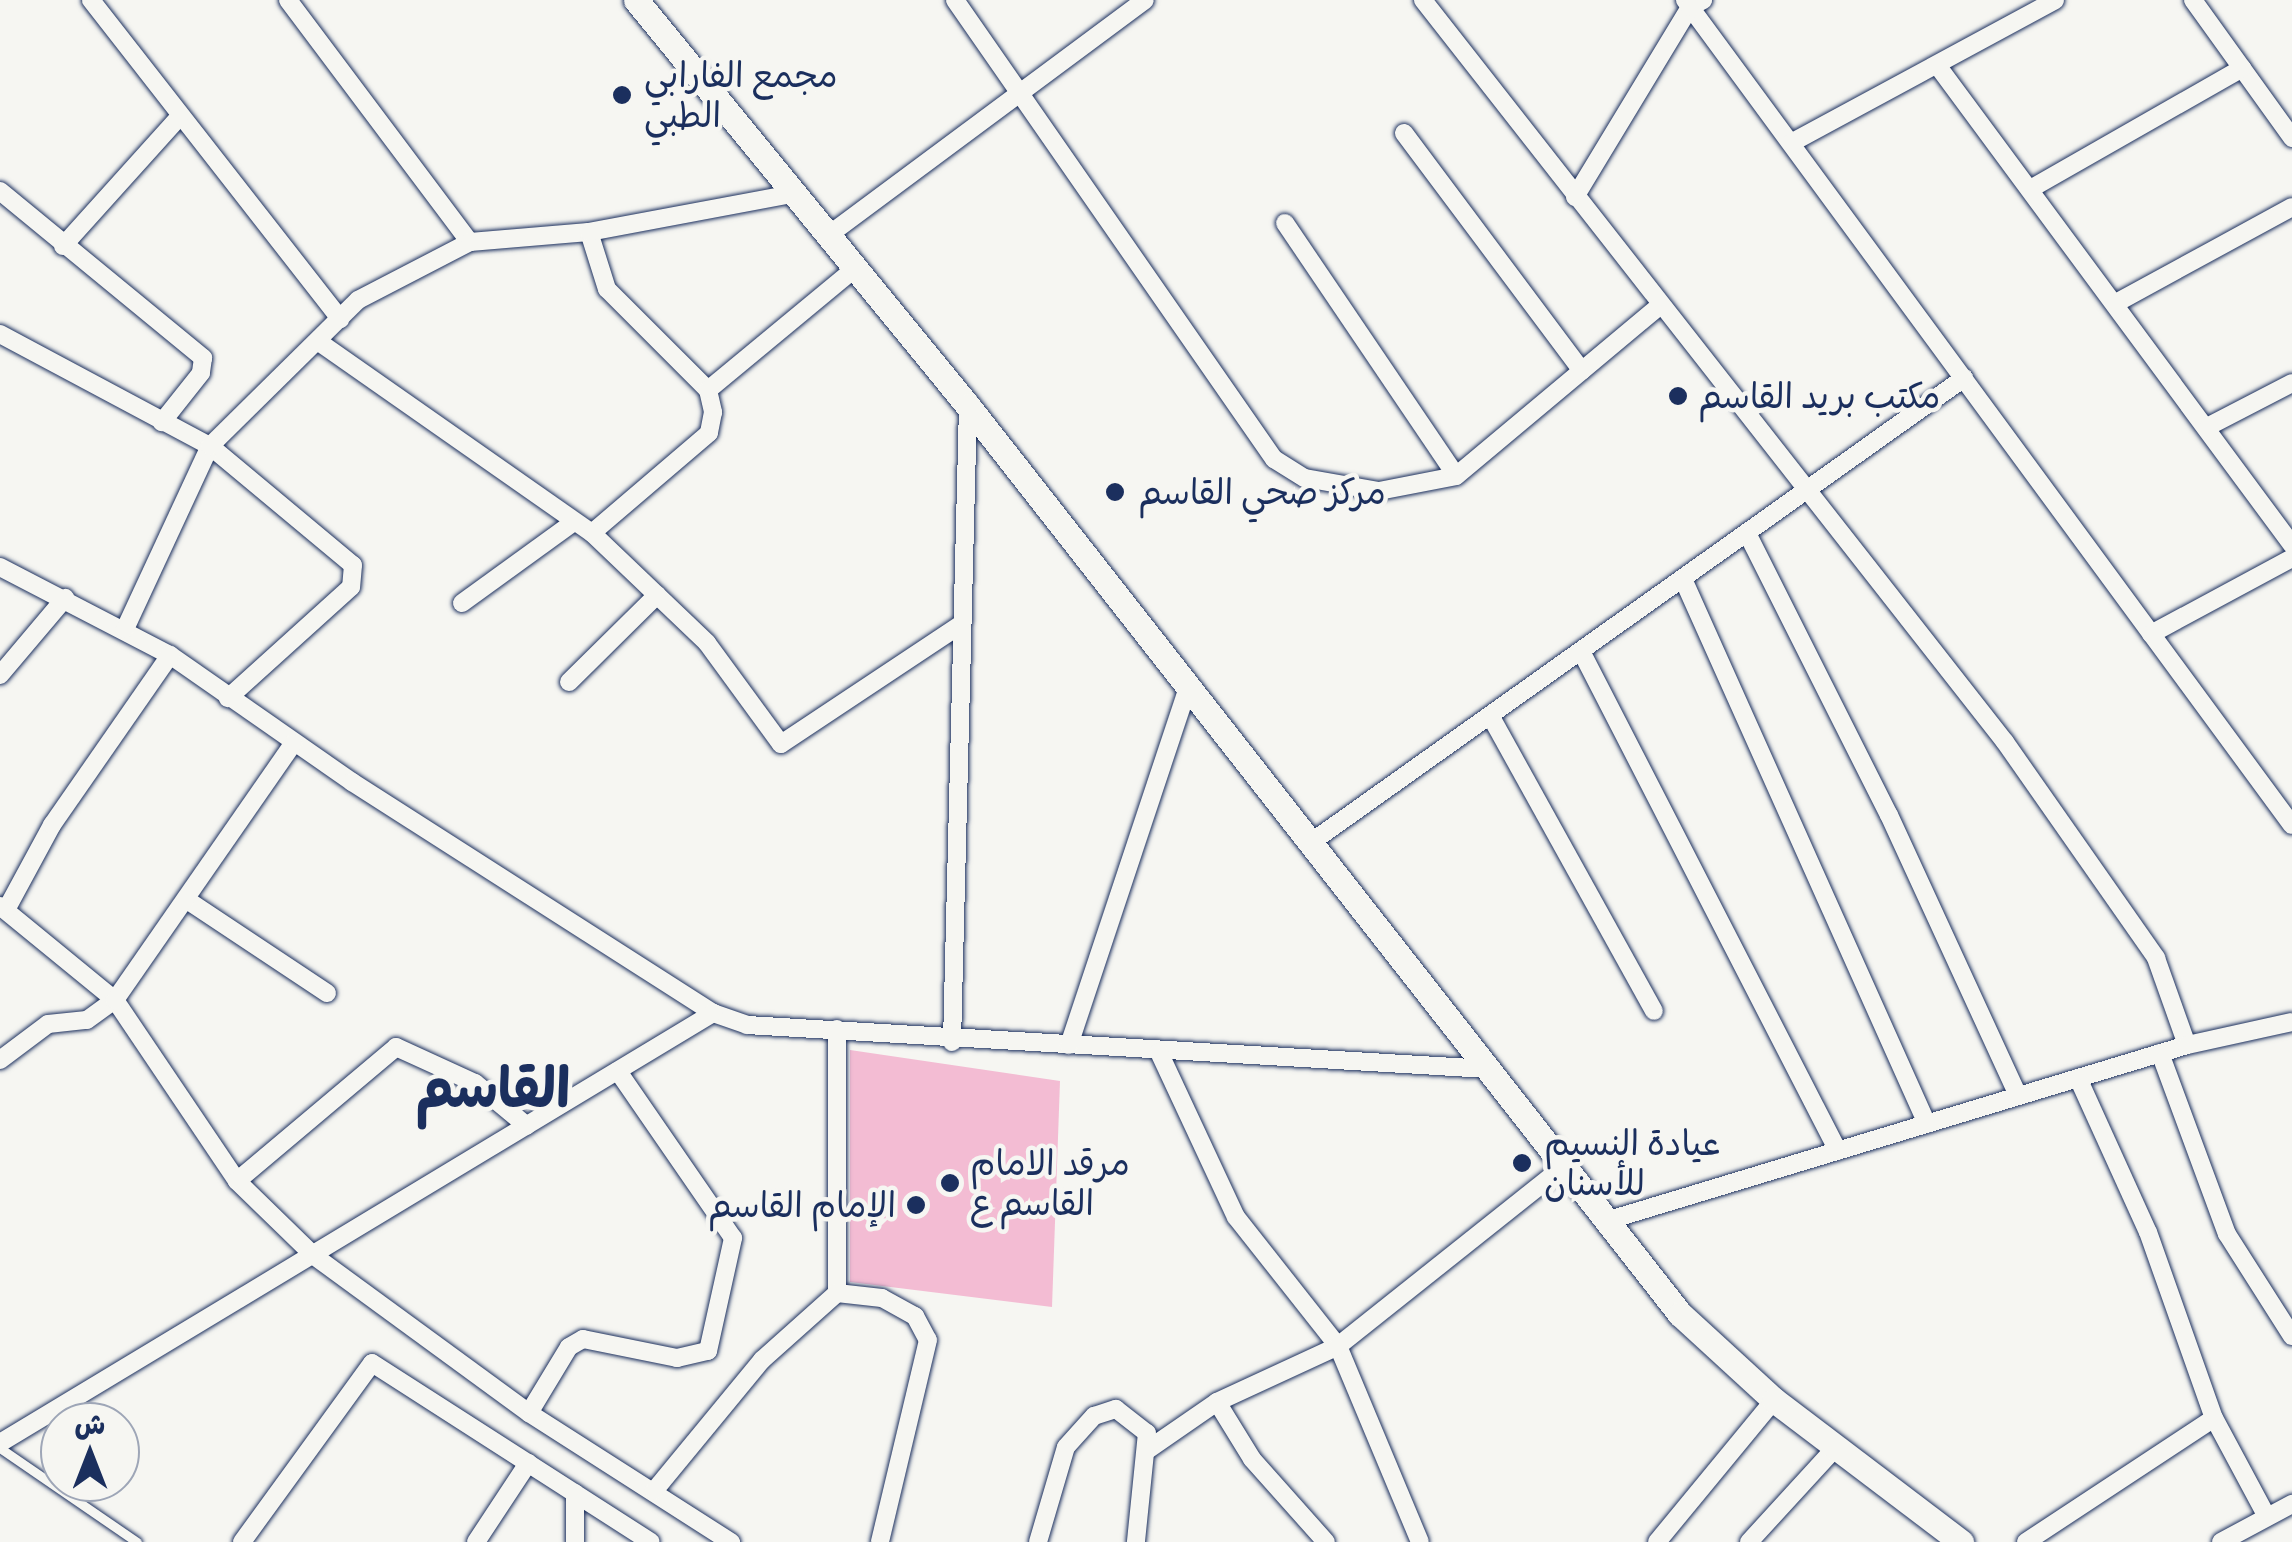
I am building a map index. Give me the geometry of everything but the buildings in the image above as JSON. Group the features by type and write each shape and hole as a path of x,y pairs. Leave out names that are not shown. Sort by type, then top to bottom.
{"street":[{"path":"91,0 340,319"},
{"path":"288,0 470,242"},
{"path":"636,0 968,406 1186,690 1313,842 1680,1314 1774,1400 1962,1542"},
{"path":"955,0 1274,459 1341,488 1418,488 1456,476 1658,306"},
{"path":"826,237 1145,0"},
{"path":"1423,0 1803,493 2005,742 2156,958 2187,1045"},
{"path":"1790,144 2054,0"},
{"path":"2194,0 2292,138"},
{"path":"1575,197 1693,2 1790,144 2292,825"},
{"path":"1937,65 2209,426 2292,545"},
{"path":"2032,188 2242,68"},
{"path":"64,246 179,117"},
{"path":"1404,134 1582,370"},
{"path":"0,191 203,358 202,373 162,422"},
{"path":"126,628 210,446 358,300 470,242 589,232 792,194"},
{"path":"2116,303 2292,207"},
{"path":"1285,222 1456,476"},
{"path":"589,232 606,288 708,390 709,433 592,533"},
{"path":"708,390 854,270"},
{"path":"0,334 210,446 354,574 351,587 228,698"},
{"path":"319,342 592,533 707,643 781,744 960,625"},
{"path":"1313,842 1964,378"},
{"path":"2209,426 2292,382"},
{"path":"952,1042 968,406"},
{"path":"462,603 574,522"},
{"path":"1746,533 1890,814 2018,1096"},
{"path":"2152,634 2292,558"},
{"path":"0,567 126,628 294,744 713,1013 747,1025 838,1029 952,1042 1488,1069"},
{"path":"1683,578 1927,1124"},
{"path":"568,682 656,595"},
{"path":"0,676 64,598"},
{"path":"1582,650 1838,1150"},
{"path":"170,655 52,825 3,908 115,1000 237,1181 313,1255 528,1413 731,1542"},
{"path":"1069,1045 1186,690"},
{"path":"1491,716 1654,1011"},
{"path":"0,1060 48,1024 86,1020 115,1000 294,744"},
{"path":"187,900 328,994"},
{"path":"0,1445 713,1013"},
{"path":"1606,1221 2187,1045 2292,1022"},
{"path":"654,1491 762,1360 837,1293 838,1029"},
{"path":"237,1181 396,1047 476,1083 527,1126"},
{"path":"1158,1052 1236,1217 1338,1346 1420,1542"},
{"path":"2160,1053 2227,1234 2292,1336"},
{"path":"528,1413 569,1346 583,1340 677,1358 708,1352 734,1238 618,1071"},
{"path":"2078,1078 2148,1232 2214,1418 2267,1516"},
{"path":"1146,1450 1217,1402 1338,1346 1563,1166"},
{"path":"837,1293 882,1298 915,1316 928,1340 880,1542"},
{"path":"242,1542 372,1363 651,1542"},
{"path":"1657,1542 1774,1400"},
{"path":"1217,1402 1252,1460 1326,1542"},
{"path":"1038,1542 1066,1447 1094,1416 1116,1409 1134,1416 1147,1433 1136,1542"},
{"path":"2026,1542 2214,1418"},
{"path":"1748,1542 1836,1447"},
{"path":"476,1542 528,1463"},
{"path":"574,1542 575,1493"},
{"path":"2221,1542 2292,1504"}],"lane":[{"path":"0,1445 138,1542"}],"place":[{"name":"مجمع الفارابي الطبي","path":"622,95"},
{"name":"مكتب بريد القاسم","path":"1678,396"},
{"name":"مركز صحي القاسم","path":"1115,492"},
{"name":"عيادة النسيم للأسنان","path":"1522,1163"},
{"name":"مرقد الامام القاسم ع","path":"950,1183"},
{"name":"الإمام القاسم","path":"916,1205"}],"district":[{"name":"القاسم","path":"493,1089"}]}
